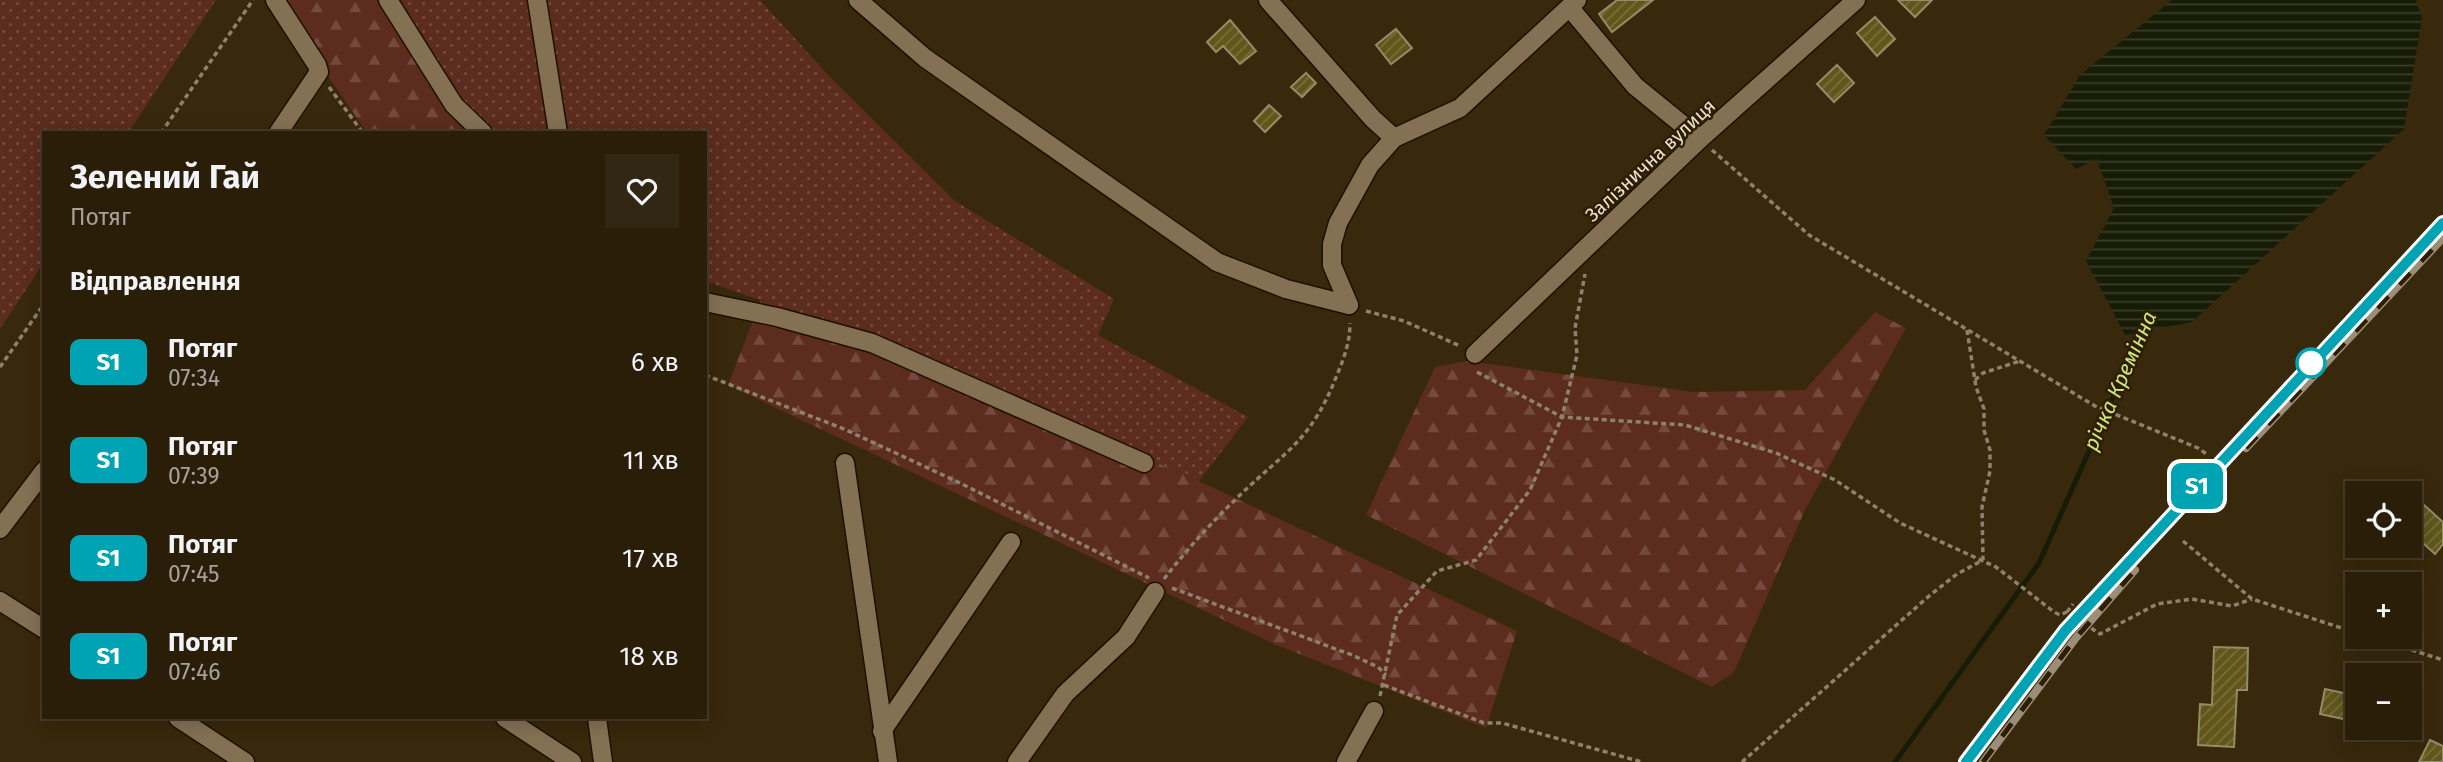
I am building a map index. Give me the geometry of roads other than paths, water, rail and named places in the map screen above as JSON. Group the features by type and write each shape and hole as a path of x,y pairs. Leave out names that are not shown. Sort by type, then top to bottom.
{"street":[{"path":"275,0 319,72 279,131"},
{"path":"388,0 454,105 481,131"},
{"path":"537,0 558,131"},
{"path":"858,0 925,58 1217,262 1286,289 1349,305 1332,265 1332,244 1338,223 1370,165 1394,138 1460,108 1574,4 1635,86 1700,139"},
{"path":"1268,0 1373,119 1394,138"},
{"name":"Залізнична вулиця","path":"1475,354 1700,139 1856,0"},
{"path":"707,302 777,317 872,343 1144,463"},
{"path":"845,463 888,762"},
{"path":"0,529 42,474"},
{"path":"882,731 1012,542"},
{"path":"1017,762 1065,694 1126,637 1158,588"},
{"path":"0,601 42,628"},
{"path":"1346,762 1374,711"},
{"path":"180,719 245,762"},
{"path":"507,719 572,762"},
{"path":"597,719 603,762"}],"waterway":[{"name":"річка Кремінна","path":"1895,762 2039,563 2145,326"}],"railway":[{"path":"1966,762 2065,631 2443,223"},
{"path":"2246,448 2443,238"},
{"path":"1983,762 2075,639 2135,570"}],"train":[{"name":"S1","path":"1966,762 2065,631 2443,223"}]}
